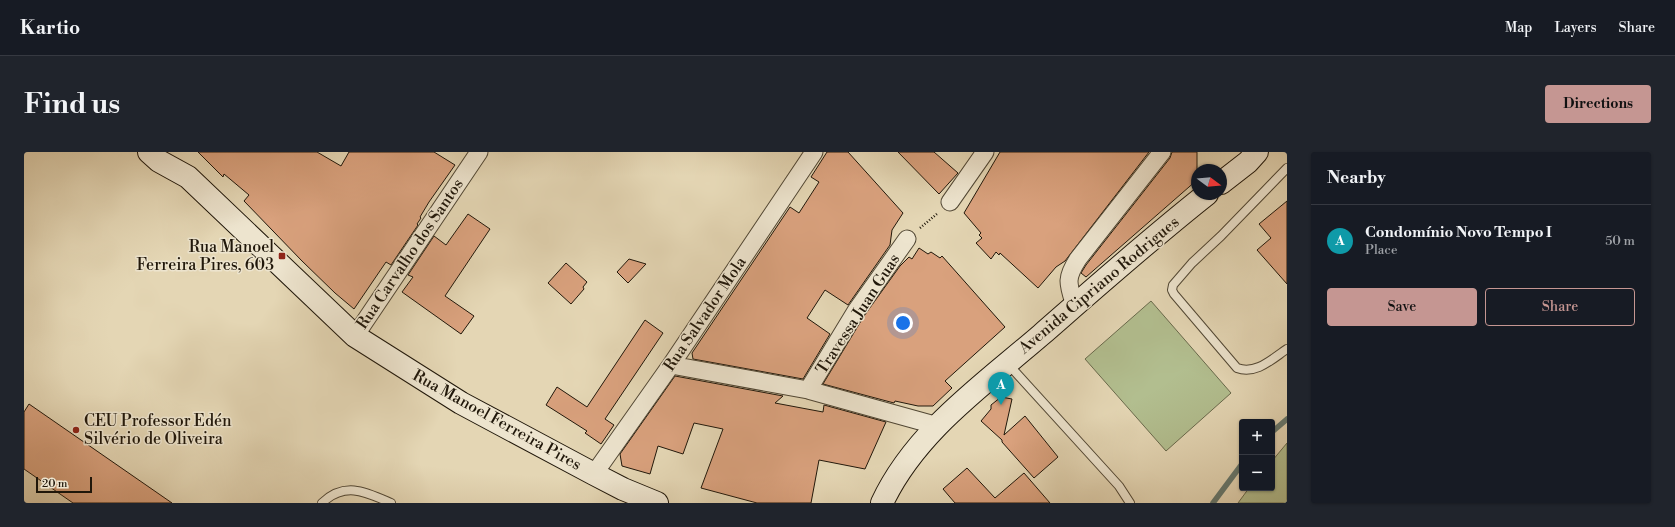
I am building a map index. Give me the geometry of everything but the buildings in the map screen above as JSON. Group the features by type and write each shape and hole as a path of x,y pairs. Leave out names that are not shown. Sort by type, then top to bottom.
{"street":[{"name":"Rua Manoel Ferreira Pires","path":"149,152 159,161 188,177 355,336 461,403 623,489 657,503"},
{"name":"Rua Manoel Ferreira Pires","path":"176,152 188,177"},
{"name":"Rua Carvalho dos Santos","path":"355,336 479,152"},
{"name":"Rua Salvador Mola","path":"594,474 671,365 814,152"},
{"path":"950,202 985,152"},
{"path":"1075,306 1068,284 1070,271 1162,152"},
{"path":"1227,178 1248,162 1257,152"},
{"name":"Avenida Cipriano Rodrigues","path":"882,503 891,484 914,450 965,399 1200,200"},
{"name":"Travessa Juan Guas","path":"808,390 856,311 907,239"},
{"path":"671,365 808,390 938,426"}],"lane":[{"path":"1287,168 1221,236 1192,263 1173,285 1172,290 1237,368 1242,370 1256,369 1287,349"},
{"path":"1008,363 1119,486 1130,503"},
{"path":"322,503 334,493 348,490 364,491 390,503"}],"path":[{"path":"907,239 950,202"}],"green space":[{"path":"1151,301 1231,393 1166,451 1085,359"},
{"path":"1287,443 1287,503 1238,503 1247,491 1275,491 1275,457"}],"waterway":[{"path":"1275,429 1287,419"},
{"path":"1213,503 1239,468"}],"place":[{"name":"Rua Manoel Ferreira Pires, 603","path":"282,256"},
{"name":"Condomínio Novo Tempo I","path":"1001,405"},
{"name":"CEU Professor Edén Silvério de Oliveira","path":"76,430"}]}
